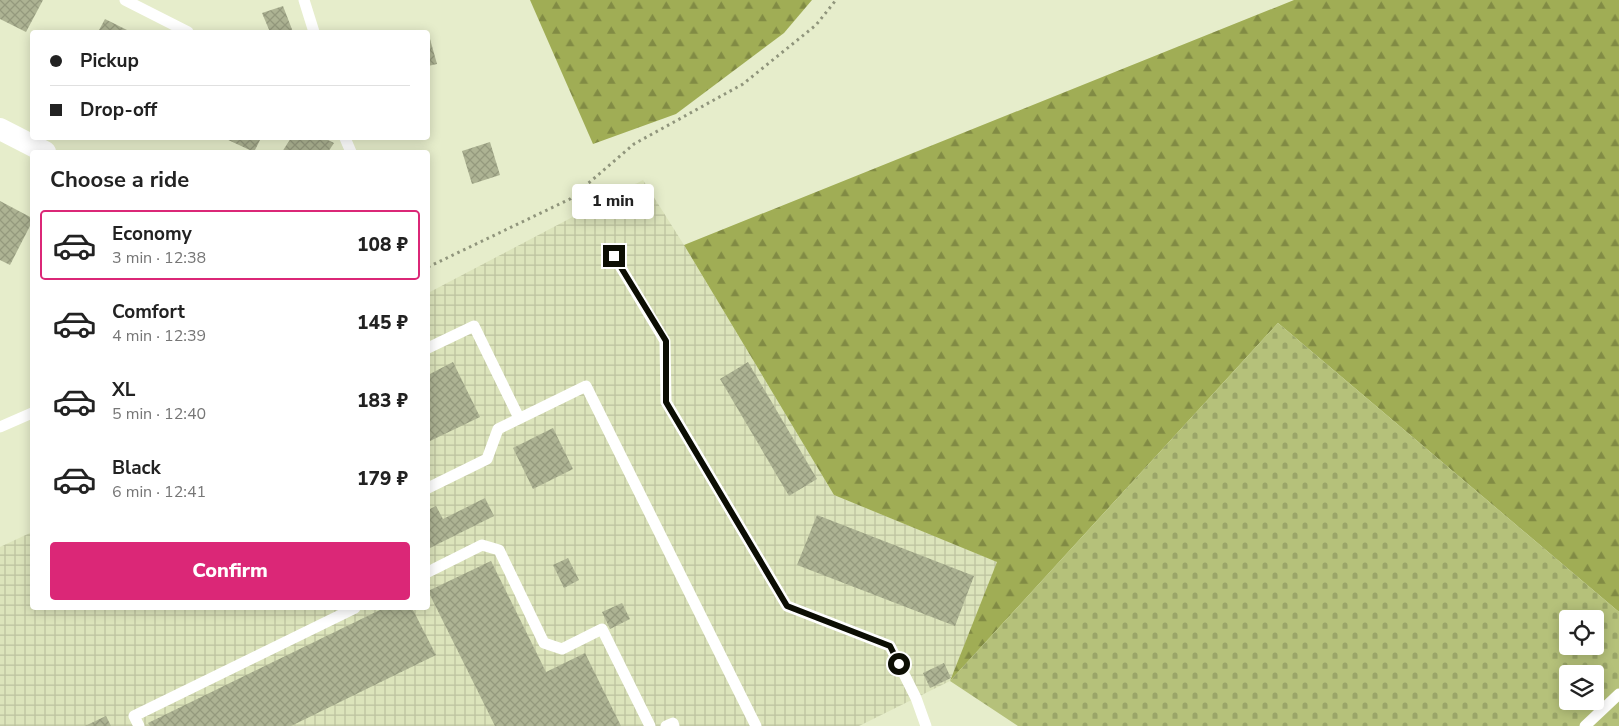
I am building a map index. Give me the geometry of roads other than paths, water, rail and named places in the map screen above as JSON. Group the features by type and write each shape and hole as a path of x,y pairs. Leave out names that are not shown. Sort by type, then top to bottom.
{"street":[{"path":"0,128 41,150"}],"lane":[{"path":"125,0 184,30"},
{"path":"304,0 313,30"},
{"path":"614,256 666,341 666,402 787,606 890,646 916,698 926,726"},
{"path":"430,347 474,326 519,418"},
{"path":"430,487 487,459 498,428 586,386 756,726"},
{"path":"0,427 30,414"},
{"path":"430,571 482,545 498,550 544,643 562,649 602,629 650,726"},
{"path":"139,726 134,716 351,610"},
{"path":"1585,726 1619,694"},
{"path":"666,726 673,723 674,726"}]}
